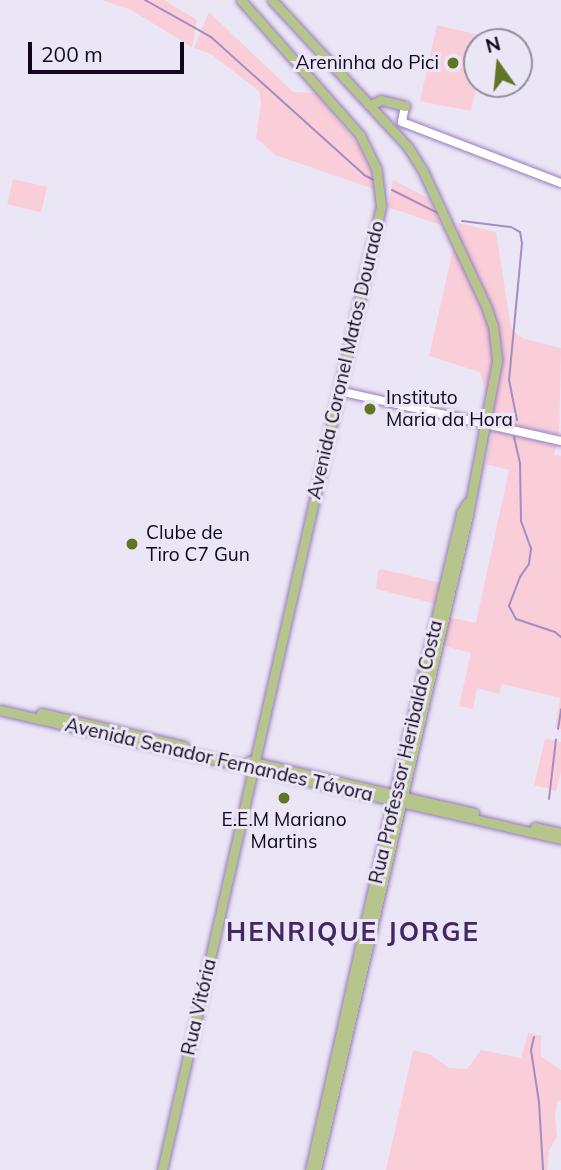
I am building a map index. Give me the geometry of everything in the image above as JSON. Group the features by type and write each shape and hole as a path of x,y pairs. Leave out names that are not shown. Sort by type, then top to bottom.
{"main road":[{"path":"272,0 370,105 381,100 405,106 402,122 561,183"},
{"name":"Avenida Coronel Matos Dourado","path":"243,1 360,135 376,168 381,206 254,765"},
{"name":"Rua Professor Heribaldo Costa","path":"310,1170 429,665 468,514 497,361 493,326 470,267 422,169 398,136 370,105"},
{"path":"338,391 561,440"},
{"name":"Avenida Senador Fernandes Távora","path":"0,704 398,798 561,832"},
{"name":"Avenida Senador Fernandes Távora","path":"0,710 254,765"},
{"name":"Rua Vitória","path":"162,1170 254,765"},
{"name":"Avenida Senador Fernandes Távora","path":"398,798 561,839"},
{"name":"Rua Professor Heribaldo Costa","path":"316,1170 365,942"}],"shaded area":[{"path":"103,0 164,0 197,20 192,47 131,10"},
{"path":"209,12 293,92 316,93 358,144 370,168 374,189 275,155 256,138 261,102 259,91 211,54 194,48"},
{"name":"Areninha do Pici","path":"437,25 463,31 463,98 474,98 471,111 420,101"},
{"path":"13,179 47,187 41,212 7,204"},
{"path":"393,180 428,198 441,225 388,207"},
{"path":"459,223 496,232 511,328 522,338 561,348 559,435 494,420 480,372 429,356"},
{"path":"496,431 556,445 554,455 561,456 561,729 555,728 560,698 502,684 499,694 477,688 473,709 459,706 471,653 441,645 448,617 476,623 509,470 486,464 492,433"},
{"path":"381,569 442,583 436,604 376,589 378,571"},
{"path":"545,739 561,742 561,772 556,791 534,785"},
{"path":"528,1033 541,1036 541,1056 561,1070 561,1100 557,1102 555,1116 557,1137 549,1150 547,1170 386,1170 413,1050 431,1055 449,1068 467,1069 481,1050 521,1058"}],"waterway":[{"path":"145,0 211,37 364,175 374,180"},
{"path":"392,190 438,213"},
{"path":"462,221 511,227 520,232 522,243 509,380 517,420"},
{"path":"514,437 520,463 521,521 531,549 529,564 520,577 509,606 516,619 555,632 561,637"},
{"path":"558,729 561,709"},
{"path":"549,799 556,739"},
{"path":"534,1037 531,1050 539,1102 543,1170"}],"place":[{"name":"Areninha do Pici","path":"453,63"},
{"name":"Instituto Maria da Hora","path":"370,409"},
{"name":"Clube de Tiro C7 Gun","path":"132,544"},
{"name":"E.E.M Mariano Martins","path":"284,798"}],"district":[{"name":"HENRIQUE JORGE","path":"353,932"}]}
